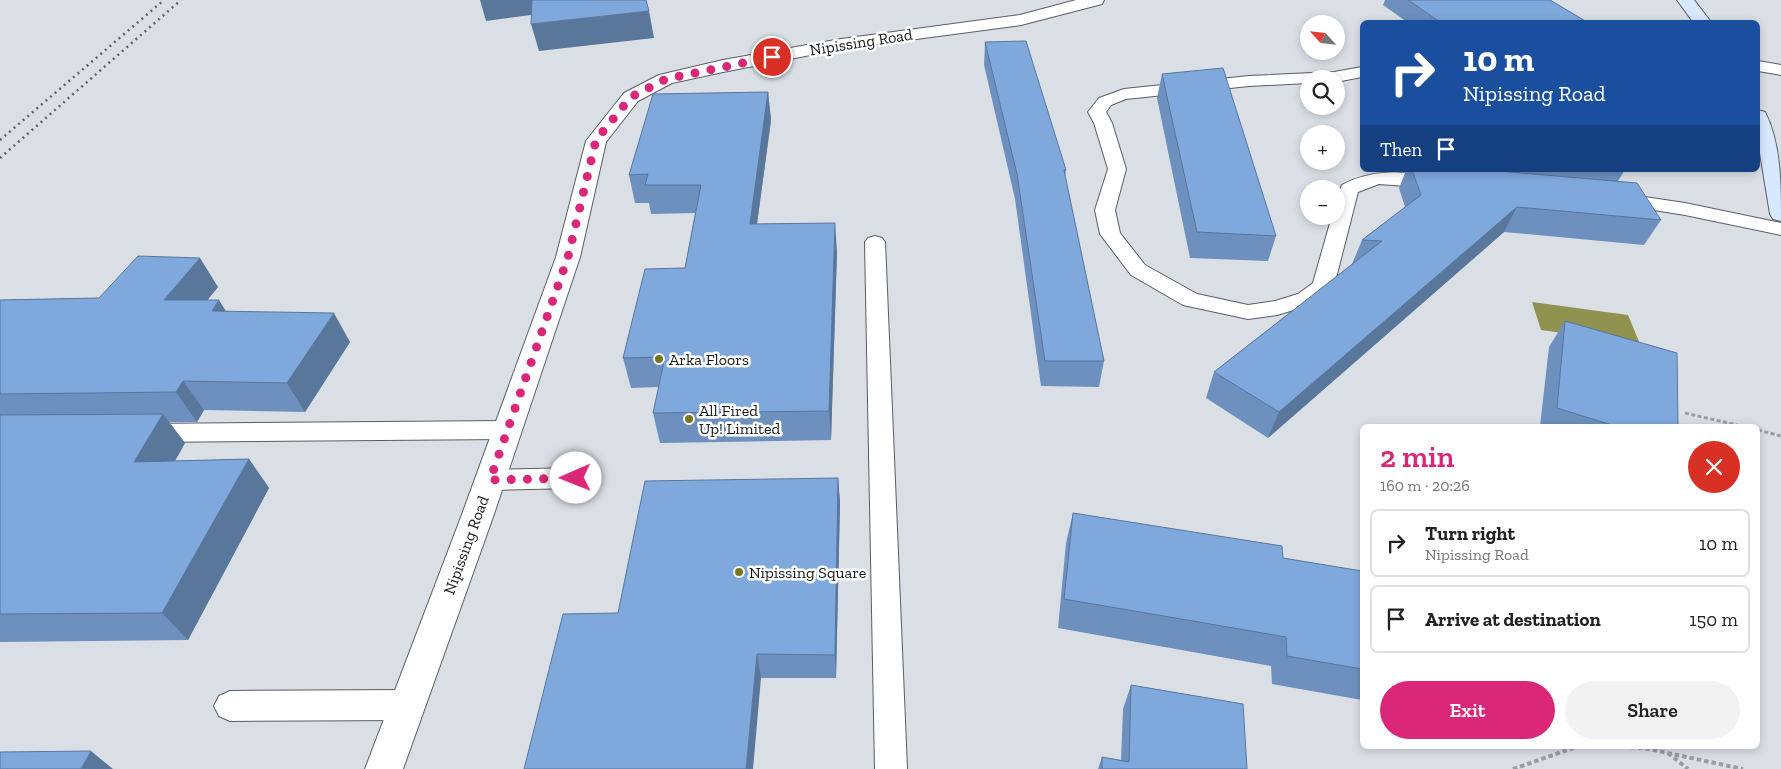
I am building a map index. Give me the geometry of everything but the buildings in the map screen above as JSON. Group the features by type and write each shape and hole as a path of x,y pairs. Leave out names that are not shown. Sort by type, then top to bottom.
{"street":[{"name":"Nipissing Road","path":"384,769 490,480 568,257 596,140 631,97 666,79 723,66 841,44 1021,20 1096,0"},
{"path":"1685,0 1700,20"},
{"path":"1760,121 1768,141 1781,214"}],"lane":[{"path":"1760,66 1781,70"},
{"path":"1360,72 1334,77 1210,85 1124,94 1108,98 1101,104 1097,112 1104,123 1117,169 1105,210 1110,234 1138,270 1161,285 1191,300 1248,312 1258,311 1277,308 1306,299 1323,286 1349,190 1360,181 1376,178 1447,183"},
{"path":"1603,198 1686,209 1781,229"},
{"path":"875,242 891,769"},
{"path":"119,433 507,430"},
{"path":"490,480 576,478"},
{"path":"230,706 408,704"}],"path":[{"path":"1685,413 1732,424"},
{"path":"1760,431 1781,436"},
{"path":"1514,769 1571,749"},
{"path":"1650,749 1743,769"},
{"path":"1667,752 1688,769"}],"shaded area":[{"path":"1532,302 1628,315 1640,344 1541,330"}],"railway":[{"path":"0,140 164,0"},
{"path":"0,158 181,0"}],"place":[{"name":"Arka Floors","path":"659,359"},
{"name":"All Fired Up! Limited","path":"689,419"},
{"name":"Nipissing Square","path":"739,572"}],"route":[{"path":"576,478 490,480 568,257 596,140 631,97 666,79 772,57"}]}
